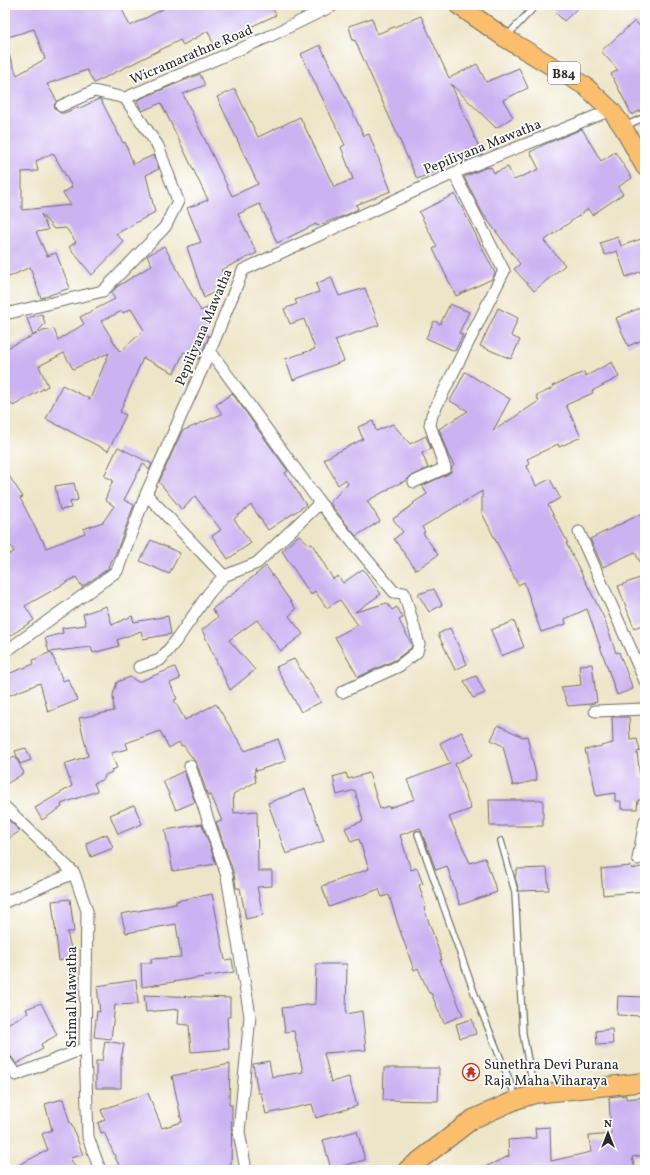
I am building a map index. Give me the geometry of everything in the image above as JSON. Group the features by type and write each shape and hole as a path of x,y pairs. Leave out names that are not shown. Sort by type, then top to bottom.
{"main road":[{"name":"B84","path":"458,5 505,38 585,86 610,110 623,127 645,167"},
{"path":"408,1170 473,1119 516,1100 535,1094 645,1082"}],"street":[{"name":"Wicramarathne Road","path":"5,314 103,292 165,227 178,201 158,146 125,98 268,37 334,5"},
{"path":"61,106 94,91 125,98"},
{"name":"Pepiliyana Mawatha","path":"5,652 117,571 146,494 210,351 243,270 454,173 610,110"},
{"path":"414,482 445,468 430,425 432,415 504,271 454,173"},
{"path":"210,351 320,503 394,592 404,593 419,644 417,652 399,666 342,692"},
{"path":"146,494 224,576"},
{"path":"139,667 160,660 175,642 209,593 224,576 257,563 320,503"},
{"path":"579,532 645,681"},
{"path":"595,711 645,709"},
{"path":"190,766 227,876 250,1016 239,1132 246,1170"},
{"name":"Srimal Mawatha","path":"5,807 74,873 87,911 85,1048 88,1137 100,1170"},
{"path":"638,859 645,821"},
{"path":"5,902 74,873"},
{"path":"5,1060 16,1075 85,1048"}],"lane":[{"path":"505,38 536,5"},
{"path":"623,127 645,117"},
{"path":"418,834 474,995 516,1100"},
{"path":"501,841 514,892 523,1034 535,1094"}],"building":[{"path":"120,5 130,26 169,5 271,5 276,15 244,30 245,33 214,46 208,31 183,45 180,40 94,83 87,70 47,84 57,101 54,105 55,109 60,113 64,113 79,107 80,108 99,99 101,100 123,143 125,142 133,164 154,155 159,169 146,175 155,212 116,234 124,242 92,275 69,247 76,242 66,228 54,229 41,214 48,230 36,232 47,256 56,253 70,288 41,298 30,267 5,279 5,45 17,75 45,59 34,29 5,38 5,6","holes":["53,153 72,187 63,193 71,205 22,210 22,172 38,171 36,161"]},
{"path":"548,5 581,5 564,21"},
{"path":"421,16 449,78 477,64 486,82 519,68 528,88 503,100 513,117 496,128 451,84 482,154 458,164 457,162 417,179 355,40 353,41 349,26 372,18 377,34"},
{"path":"635,21 645,32 645,108 632,115 611,74 618,70 601,51"},
{"path":"320,45 364,136 369,134 391,191 356,205 358,209 346,215 317,226 316,224 277,243 260,204 238,214 257,253 221,270 229,281 214,286 217,290 204,298 187,247 201,242 187,208 208,200 161,103 142,111 137,100 200,74 205,85 183,94 232,196 258,184 217,97 235,89 258,137 300,117 334,187 353,179 341,147 345,145 301,54"},
{"path":"582,129 601,161 615,152 632,178 618,187 623,194 592,215 588,209 544,241 565,265 534,291 514,269 520,264 483,214 464,177 487,167 491,167 494,173 508,167 514,180 539,169 530,152"},
{"path":"455,194 495,273 492,279 456,296 433,249 437,247 419,212"},
{"path":"618,237 621,246 641,239 645,251 645,270 626,277 617,251 605,255 600,243"},
{"path":"164,246 201,311 217,304 204,334 209,336 199,359 184,352 174,373 143,358 120,412 126,415 108,451 46,419 62,385 90,399 109,353 73,369 64,353 39,366 48,386 13,406 5,395 5,349 43,331 54,329 58,340 84,324 80,317 115,299 111,293 118,286 152,265 147,256","holes":["131,309 144,330 120,352 101,321 122,311 123,313"]},
{"path":"331,277 339,296 365,288 379,325 335,340 344,361 293,380 285,359 315,349 304,319 290,324 284,309 297,304 295,300 319,292 316,284"},
{"path":"450,304 469,312 459,333 463,335 455,351 426,338 434,321 440,324"},
{"path":"645,306 645,339 628,346 616,318"},
{"path":"498,308 518,318 511,336 520,340 511,359 480,346"},
{"path":"42,314 45,324 33,336 27,318"},
{"path":"612,362 619,377 592,391 593,393 566,405 581,437 559,447 558,444 527,459 530,464 527,466 536,486 550,479 560,498 548,505 604,618 616,653 619,652 633,689 617,695 587,609 565,619 566,624 541,632 524,582 518,585 482,513 482,491 422,527 425,532 423,533 438,555 416,570 394,539 403,532 393,519 427,494 422,486 451,472 454,465 448,455 439,429 468,411 450,401 465,372 510,399 493,431 539,401 536,396 553,388 552,386 584,372 586,376"},
{"path":"232,393 288,471 285,473 306,505 268,530 251,505 234,519 251,543 228,559 212,536 221,530 195,496 182,510 159,482 182,431 222,414 216,405"},
{"path":"373,421 376,431 393,424 410,444 426,436 431,449 422,453 428,468 367,501 380,521 356,536 330,502 348,484 345,480 338,485 324,459 363,439 358,427"},
{"path":"118,447 152,464 149,470 143,463 124,500 134,505 116,553 108,567 109,568 82,587 76,577 25,606 34,620 5,639 5,556 14,552 5,534 5,470 23,497 20,498 46,548 85,533 83,529 103,522 114,506 105,500 113,480 104,476"},
{"path":"74,483 78,500 70,502 71,508 60,510 55,486"},
{"path":"645,512 645,572 635,552 603,567 590,539"},
{"path":"299,535 310,545 312,544 333,579 338,576 343,583 363,569 381,594 355,612 387,603 392,610 397,607 403,618 399,620 412,645 411,648 395,660 358,677 335,637 358,625 340,600 327,608 315,591 311,595 282,551"},
{"path":"151,540 180,553 169,574 140,561"},
{"path":"266,566 296,609 289,616 303,634 281,651 257,620 229,640 255,670 230,690 202,630 218,617 212,609 237,591"},
{"path":"645,576 645,624 634,628 618,586"},
{"path":"434,589 442,605 429,612 418,594"},
{"path":"106,606 112,625 132,616 134,622 168,616 171,634 143,639 141,631 117,640 119,646 93,653 91,647 49,652 45,638 63,633 62,628 86,625 83,614"},
{"path":"514,621 524,647 501,656 491,630"},
{"path":"450,628 467,664 455,670 438,634"},
{"path":"51,652 63,681 68,679 78,700 48,712 40,683 5,697 5,675 34,664 33,660"},
{"path":"294,659 321,702 301,712 276,667"},
{"path":"592,664 597,702 568,706 561,687 581,685 579,665"},
{"path":"175,667 180,679 170,683 177,699 174,700 185,720 216,704 245,751 278,739 286,761 256,771 255,768 254,772 256,782 233,794 234,813 257,811 258,871 272,871 272,886 257,887 263,915 246,919 240,888 236,888 234,874 216,822 222,821 211,795 208,796 197,764 179,742 169,748 160,731 126,743 128,749 111,753 117,768 111,770 112,772 105,775 104,779 94,783 97,791 61,804 62,807 42,820 35,808 72,786 64,764 88,756 79,718 114,711 113,695 117,682 130,677 138,682"},
{"path":"476,676 485,693 473,698 464,681"},
{"path":"612,717 629,717 630,740 637,739 640,751 637,752 640,778 645,778 645,800 638,800 637,809 621,809 621,801 615,801 615,793 596,796 592,774 585,750 613,743"},
{"path":"498,725 523,737 527,736 537,780 513,786 503,746 491,740"},
{"path":"462,732 473,755 455,764 471,809 449,817 470,863 485,858 497,892 460,905 447,866 436,870 420,828 400,835 411,870 417,868 423,884 419,885 426,907 424,908 442,960 440,960 463,1015 444,1023 418,968 414,970 389,895 382,897 379,889 329,907 322,886 369,869 359,839 351,842 345,828 363,821 355,790 337,795 333,777 346,773 348,779 369,773 380,809 388,806 389,808 415,799 407,780 450,764 440,743"},
{"path":"26,748 31,760 20,764 15,751"},
{"path":"15,756 24,773 5,785 5,761"},
{"path":"184,771 195,802 176,810 163,781"},
{"path":"305,789 324,841 286,854 268,803"},
{"path":"489,800 543,800 543,826 490,826"},
{"path":"134,805 142,824 118,834 110,815"},
{"path":"5,817 20,831 5,841"},
{"path":"202,824 216,864 173,871 165,830"},
{"path":"107,834 113,848 91,857 86,843"},
{"path":"631,866 632,869 645,866 645,891 603,895 601,869"},
{"path":"547,868 549,890 519,891 515,878 517,869"},
{"path":"212,894 225,960 232,959 234,972 142,987 141,963 152,963 151,959 181,957 176,924 126,933 121,914 176,904 176,901"},
{"path":"70,899 74,932 67,932 73,957 59,961 52,901"},
{"path":"316,964 347,964 346,1014 362,1011 366,1050 324,1053 331,1082 349,1077 357,1106 316,1118 312,1104 266,1114 261,1093 258,1093 253,1064 269,1061 272,1077 303,1072 294,1031 285,1032 282,1008 315,1004"},
{"path":"136,980 138,1004 115,1005 111,1039 94,1037 97,1011 100,1012 97,986"},
{"path":"144,995 230,998 230,1017 227,1017 229,1049 191,1052 189,1025 178,1024 179,1009 146,1012"},
{"path":"618,996 645,997 645,1016 617,1015"},
{"path":"41,1003 57,1035 41,1044 43,1049 16,1064 5,1048 5,1025 28,1013 26,1009"},
{"path":"472,1019 476,1034 460,1038 456,1024"},
{"path":"612,1029 613,1044 597,1045 596,1031"},
{"path":"105,1041 124,1044 121,1059 121,1088 96,1088 96,1061 102,1061"},
{"path":"230,1064 229,1105 232,1105 231,1165 225,1165 226,1170 121,1170 104,1132 101,1133 98,1123 105,1120 101,1110 148,1093 162,1128 182,1122 172,1076"},
{"path":"384,1068 439,1068 438,1101 383,1100"},
{"path":"626,1095 626,1099 645,1097 645,1155 632,1157 635,1170 478,1170 509,1156 508,1140 536,1138 535,1128 550,1127 551,1161 591,1152 589,1136 611,1134 609,1097"},
{"path":"63,1099 70,1123 83,1155 70,1158 77,1170 9,1170 48,1150 42,1134 52,1130 45,1104"},
{"path":"357,1131 365,1160 331,1169 323,1140"}],"place":[{"name":"Sunethra Devi Purana Raja Maha Viharaya","path":"471,1072"}]}
